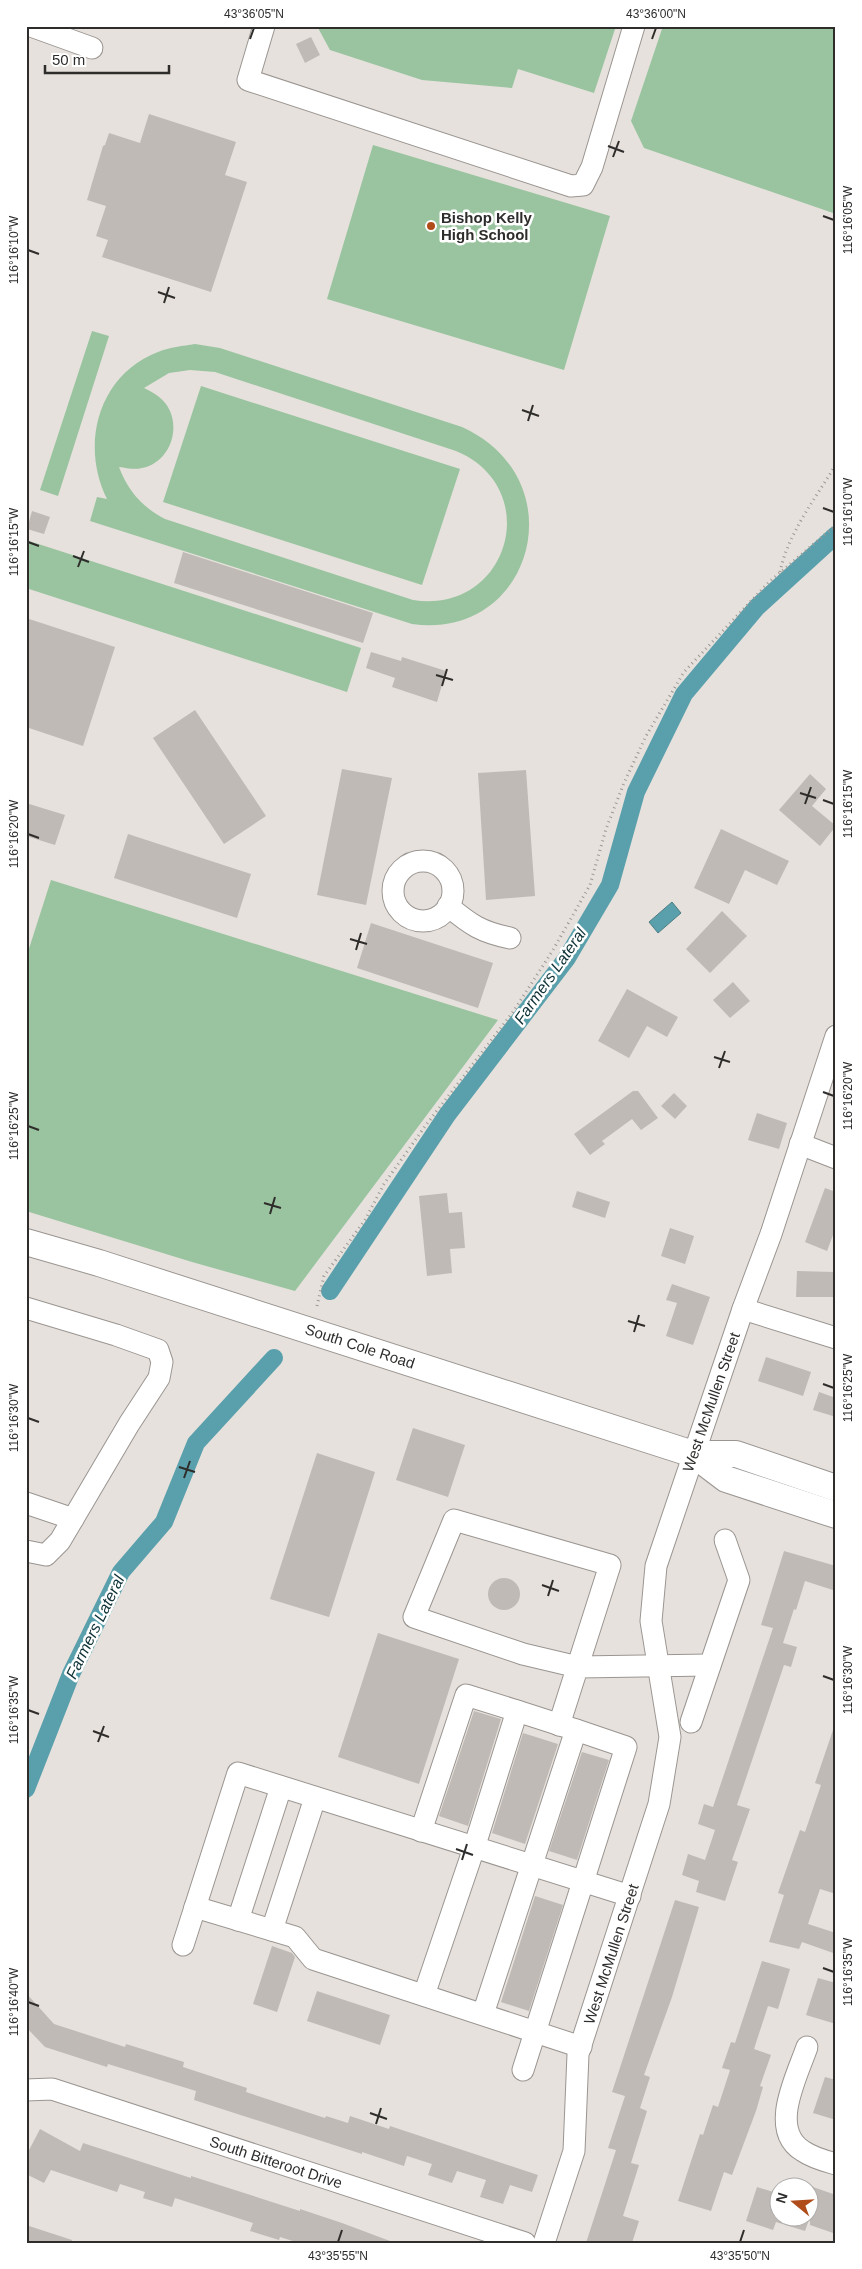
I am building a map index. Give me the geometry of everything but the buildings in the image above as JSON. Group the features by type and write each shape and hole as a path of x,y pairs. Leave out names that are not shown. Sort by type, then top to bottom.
{"main road":[{"name":"South Cole Road","path":"26,1242 276,1319 693,1454 736,1454 836,1488"},
{"name":"South Cole Road","path":"693,1454 726,1479 836,1515"}],"street":[{"path":"31,26 92,48"},
{"path":"264,26 248,80 571,186 583,185 592,167 634,26"},
{"path":"448,906 465,920 486,933 510,938"},
{"name":"West McMullen Street","path":"544,2243 574,2151 578,2054 659,1804 670,1736 650,1621 656,1566 743,1309 771,1234 836,1036"},
{"path":"800,1144 836,1158"},
{"path":"26,1308 116,1334 158,1350 162,1362 159,1378 129,1424 60,1541 46,1555 26,1551"},
{"path":"743,1309 836,1338"},
{"path":"26,1503 73,1519"},
{"path":"483,2014 532,1866 568,1727 578,1667 610,1565 454,1520 414,1617 523,1654 578,1667 710,1665"},
{"path":"691,1722 739,1580 725,1540"},
{"path":"421,1831 466,1695 626,1746 523,2070"},
{"path":"424,1995 474,1848 517,1711"},
{"path":"183,1945 238,1773 630,1896"},
{"path":"238,1920 281,1787"},
{"path":"272,1930 315,1798"},
{"path":"195,1907 295,1937 313,1959 581,2047"},
{"path":"807,2047 786,2110 785,2125 790,2138 801,2151 836,2164"},
{"name":"South Bitteroot Drive","path":"26,2090 52,2089 526,2243"}],"path":[{"path":"780,573 783,558 793,537 836,464"},
{"path":"317,1306 324,1276 365,1220 384,1184 426,1125 513,1012 553,950 590,885 606,829 624,782 646,736 684,672 737,615 780,573 836,525"}],"green space":[{"path":"317,26 616,26 594,93 518,69 512,88 422,80 330,50"},
{"path":"663,26 836,26 836,214 644,148 631,121"},
{"path":"373,145 610,216 564,370 327,299"},
{"path":"92,331 109,336 58,496 40,490"},
{"path":"195,344 220,348 462,427 498,451 520,483 529,517 526,552 511,583 487,608 453,623 412,624 90,521 97,497 107,499 99,478 95,456 95,435 100,414 108,394 121,377 137,363 163,350","holes":["190,370 215,372 456,451 484,469 500,492 507,518 504,545 492,569 473,588 446,599 413,600 165,519 149,509 131,491 119,467 136,469 152,464 167,451 171,442 173,432 171,413 161,399 144,388 169,373"]},
{"path":"201,386 460,469 422,585 163,502"},
{"path":"26,540 361,648 347,692 26,588"},
{"path":"51,880 498,1020 295,1291 192,1262 26,1211 26,958"}],"water":[{"path":"672,902 681,913 658,933 649,922"}],"waterway":[{"name":"Farmers Lateral","path":"330,1291 447,1115 567,958 610,885 636,792 684,694 757,607 836,535"},
{"name":"Farmers Lateral","path":"26,1789 71,1674 121,1572 164,1522 196,1443 274,1358"}],"place":[{"name":"Bishop Kelly High School","path":"431,226"}]}
